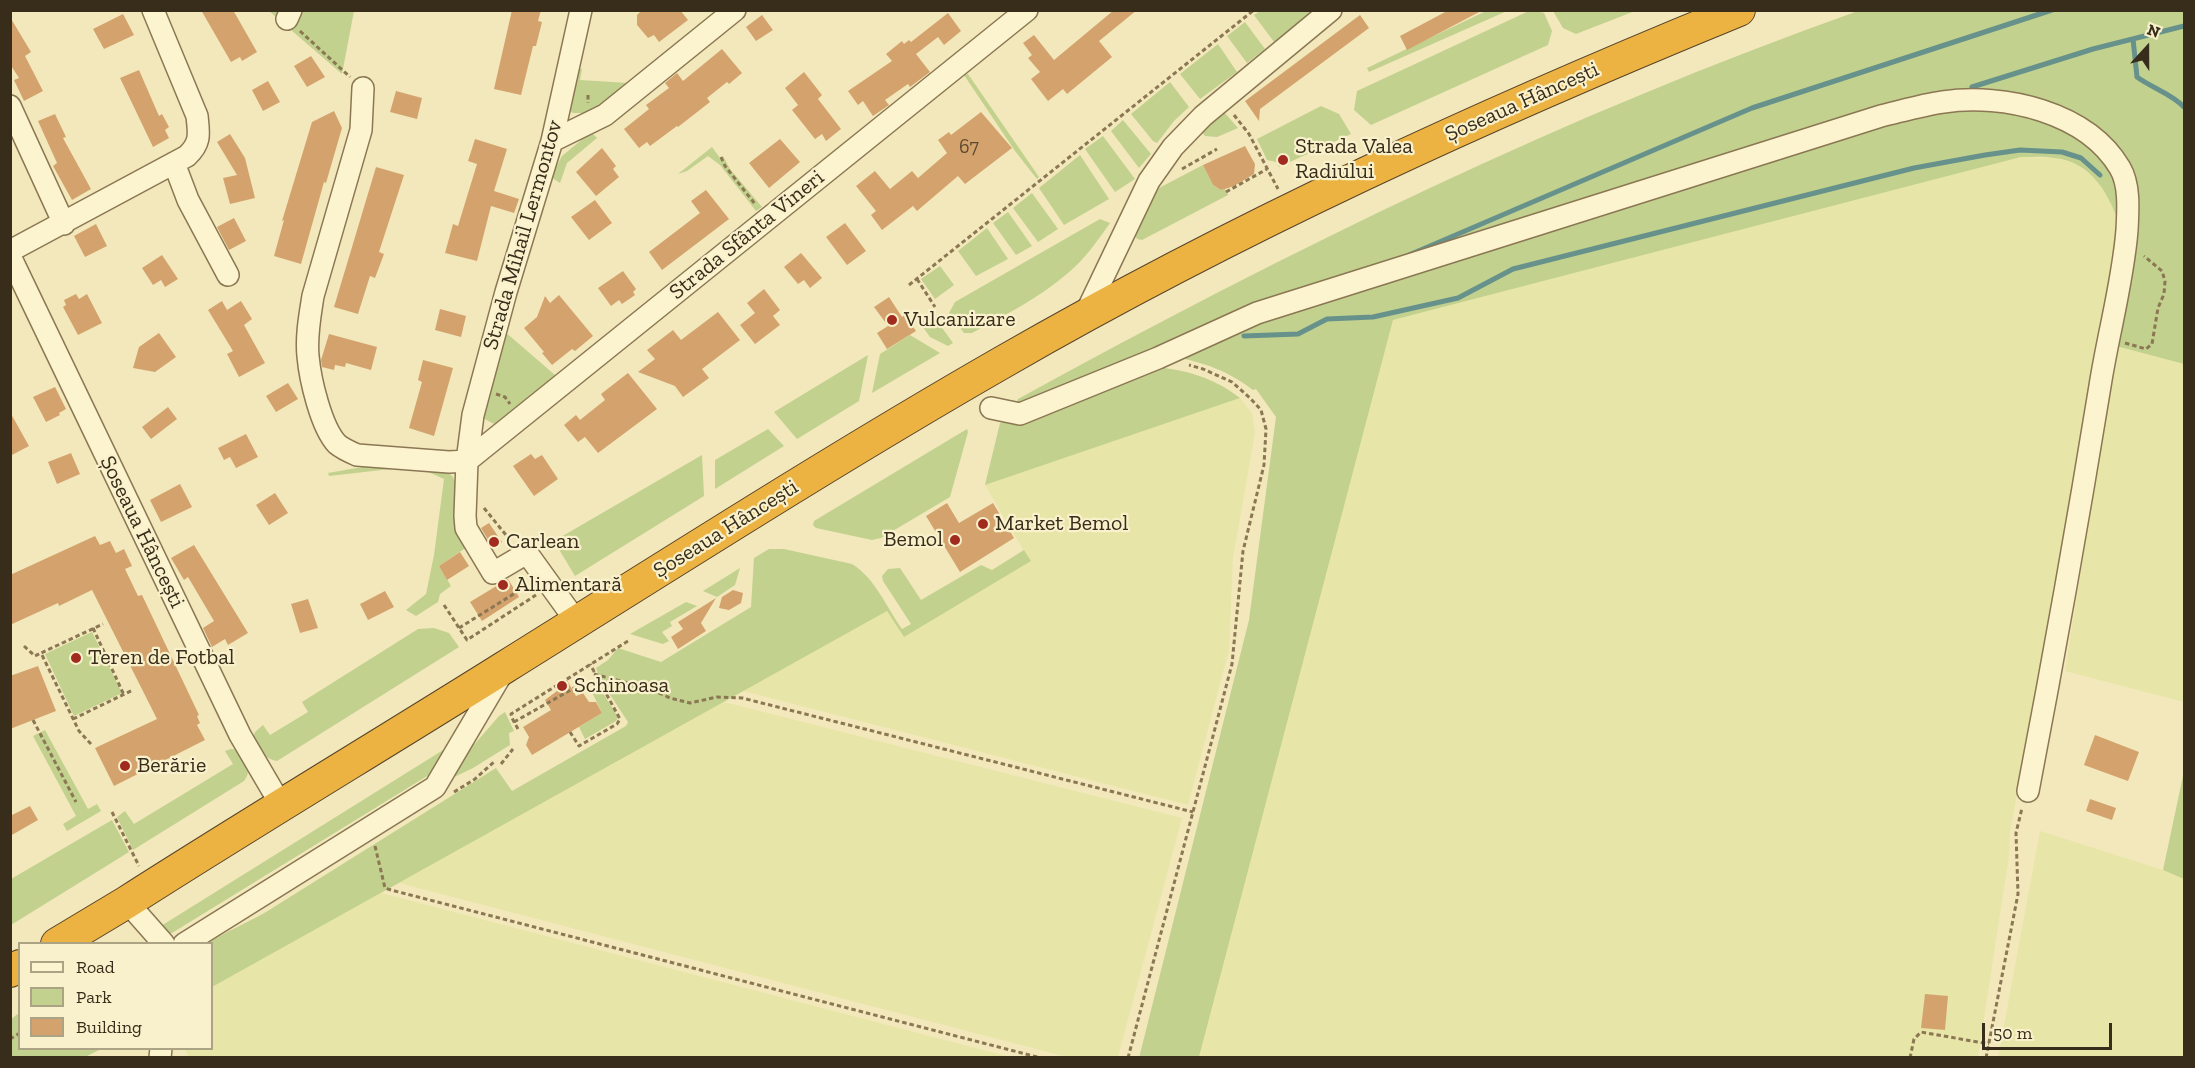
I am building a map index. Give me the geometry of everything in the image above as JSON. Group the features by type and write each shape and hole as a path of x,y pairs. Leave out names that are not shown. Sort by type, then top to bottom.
{"highway":[{"name":"Șoseaua Hâncești","path":"60,942 940,398 1084,317 1289,210 1405,154 1589,72 1739,10"}],"street":[{"path":"10,253 181,160 195,148 198,140 197,116 153,10"},
{"name":"Strada Mihail Lermontov","path":"523,555 493,573 466,528 467,460 473,415 506,292 552,141 581,10"},
{"path":"552,141 605,115 735,10"},
{"name":"Strada Sfânta Vineri","path":"467,460 1027,10"},
{"path":"1084,317 1149,181 1186,131 1331,10"},
{"path":"363,88 361,130 313,296 308,323 311,379 325,423 336,443 347,451 357,454 437,461 467,460"},
{"path":"991,408 1020,414 1158,358 1257,313 1881,116 1946,101 2004,101 2038,109 2067,120 2102,144 2121,169 2128,192 2125,243 2071,565 2028,791"},
{"path":"10,106 64,224"},
{"path":"181,160 188,200 228,275"},
{"name":"Șoseaua Hâncești","path":"10,253 235,725 281,805"},
{"path":"523,555 527,553 576,621"},
{"path":"187,942 435,787 507,666"},
{"path":"138,895 163,942"}],"path":[{"path":"909,285 1254,10"},
{"path":"289,15 363,88"},
{"path":"1222,99 1249,134 1289,210"},
{"path":"721,157 725,166 768,219"},
{"path":"1226,192 1267,169"},
{"path":"2109,334 2132,346 2146,349 2152,344 2158,308 2164,294 2165,281 2162,271 2125,243"},
{"path":"917,279 935,307"},
{"path":"1128,1058 1232,664 1243,551 1264,465 1266,429 1261,410 1232,382 1203,369 1158,358"},
{"path":"479,392 497,394 505,398 520,418"},
{"path":"466,486 523,555"},
{"path":"459,628 532,582"},
{"path":"444,604 467,640 539,592 536,587"},
{"path":"24,646 35,656 102,624"},
{"path":"93,628 124,694"},
{"path":"518,729 511,714 628,641"},
{"path":"41,653 79,731 91,744"},
{"path":"570,732 579,746 617,724 620,719 590,664"},
{"path":"594,674 650,689 670,698 690,703 717,698 742,698 1193,812"},
{"path":"514,722 583,683"},
{"path":"73,719 133,690"},
{"path":"33,720 76,802"},
{"path":"501,764 513,749"},
{"path":"1986,1058 2018,894 2016,833 2028,791"},
{"path":"112,812 138,895"},
{"path":"375,841 375,852 385,888 391,890 1041,1058"},
{"path":"1910,1058 1914,1039 1920,1032 1989,1044"}],"shaded area":[{"path":"2021,157 2056,158 2077,164 2096,179 2111,202 2121,228 2010,832 2009,856 1978,1057 1199,1058 1393,320"},
{"path":"2116,346 2184,364 2184,702 2065,671"},
{"path":"1240,398 1252,413 1255,433 1233,558 1229,650 1188,805 743,691 887,611 904,637 1030,561 985,485"},
{"path":"724,702 1182,818 1118,1057 1067,1057 399,883"},
{"path":"2040,831 2163,870 2184,879 2184,1057 1998,1058"},
{"path":"381,893 1010,1057 189,1058 185,1050 213,1050 213,986"}],"green space":[{"path":"1531,10 1544,13 1552,31 1548,45 1371,125 1354,110 1357,91"},
{"path":"269,11 354,11 342,74"},
{"path":"1260,11 1315,11 1274,42 1254,15"},
{"path":"1486,11 1507,11 1369,72 1367,68"},
{"path":"1553,11 1635,11 1576,34 1563,28"},
{"path":"1858,11 2184,11 2184,364 2116,346 2135,180 2068,110 2042,99 2010,92 1940,96 1150,354 1016,404 1018,399 1223,290 1430,188 1642,94"},
{"path":"1245,22 1265,49 1247,63 1227,36"},
{"path":"1218,44 1237,72 1200,99 1180,74"},
{"path":"661,55 663,57 591,113 570,111 578,69 582,69 580,80 628,83"},
{"path":"968,74 1039,177 1037,179 1015,151 964,75"},
{"path":"1170,82 1189,107 1174,121 1157,143 1131,114"},
{"path":"1321,106 1339,114 1351,134 1279,167 1276,162 1267,160 1257,139"},
{"path":"1969,106 2014,111 2057,126 2094,148 2117,176 2121,228 2105,192 2089,173 2068,161 2050,157 2021,157 1393,320 1199,1057 1139,1058 1249,620 1276,417 1256,389 1253,390 1215,368 1173,356 1253,320 1930,111"},
{"path":"1224,112 1238,128 1217,137 1205,136 1201,131"},
{"path":"1123,120 1151,154 1139,168 1111,131"},
{"path":"591,132 597,138 567,163 560,183 551,177 562,156"},
{"path":"1103,136 1135,179 1115,192 1085,149"},
{"path":"712,147 720,158 723,156 730,169 762,207 756,211 720,165 708,156 687,171 678,174"},
{"path":"1080,155 1109,199 1064,225 1039,188"},
{"path":"1203,165 1213,185 1221,190 1225,189 1228,195 1142,240 1137,239 1136,228 1159,188"},
{"path":"1032,193 1058,229 1038,242 1013,208"},
{"path":"1008,212 1032,246 1016,255 993,223"},
{"path":"1100,219 1110,223 1086,256 1057,282 1034,298 972,333 964,333 949,313 955,302"},
{"path":"987,228 1008,259 976,276 958,251"},
{"path":"940,266 954,285 935,299 921,279"},
{"path":"932,314 953,343 948,346 930,337 920,323"},
{"path":"504,331 555,375 494,424 481,417"},
{"path":"910,335 940,353 872,393 880,354"},
{"path":"868,355 859,401 797,439 774,412"},
{"path":"1165,368 1204,378 1223,386 1240,398 985,485 1000,423 1148,370"},
{"path":"768,429 784,446 715,489 715,460"},
{"path":"967,429 950,497 881,538 872,540 816,528 813,525 814,521"},
{"path":"702,455 704,496 575,576 554,541"},
{"path":"385,463 445,471 454,479 460,497 467,547 439,566 451,586 440,594 438,602 416,616 406,610 426,594 434,555 444,479 426,471 408,467 329,476 328,473"},
{"path":"769,549 784,549 852,564 874,585 902,629 911,624 883,581 882,576 888,569 900,568 921,600 981,565 992,570 1024,550 1031,561 904,637 887,611 213,986 213,942 210,942 266,912 496,768 512,791 626,726 628,722 601,681 596,668 608,660 618,648 661,662 751,607 754,558"},
{"path":"740,568 735,585 717,597 703,591"},
{"path":"686,602 697,606 670,622 672,626 662,632 669,641 663,644 630,634"},
{"path":"434,628 449,633 459,647 277,761 265,756 260,750 253,738 255,732 263,725 270,735 308,712 302,702 418,629"},
{"path":"92,632 122,693 74,716 45,654"},
{"path":"598,685 618,717 616,721 585,739 579,727 602,713 591,690"},
{"path":"505,712 514,731 509,733 510,745 473,768 448,780 466,754"},
{"path":"45,730 88,809 97,804 101,811 67,831 63,824 76,816 33,736"},
{"path":"448,747 432,773 172,933 168,933 161,926"},
{"path":"239,750 246,761 248,773 244,781 133,850 117,817 125,811 134,824 233,764 225,751"},
{"path":"2184,771 2184,879 2163,870"},
{"path":"112,820 129,852 11,925 11,879"},
{"path":"18,1014 18,1050 99,1050 85,1057 11,1057 11,1019"}],"building":[{"path":"201,10 233,10 257,52 242,61 240,57 231,62"},
{"path":"512,10 541,10 538,21 542,22 536,46 533,46 521,95 494,89"},
{"path":"642,10 680,10 688,20 659,42 654,35 648,38 637,25 637,15"},
{"path":"1114,10 1137,10 1099,41 1112,57 1067,94 1063,89 1048,101 1031,79 1040,72 1028,58 1032,55 1023,43 1034,35 1054,60"},
{"path":"1449,10 1483,10 1407,50 1400,36"},
{"path":"948,13 961,31 944,45 938,37 916,54 930,72 910,87 908,84 885,100 889,105 873,116 863,101 858,105 848,91 892,61 886,54 902,41 904,44 909,40 911,42"},
{"path":"123,14 134,35 104,49 93,29"},
{"path":"762,15 773,30 756,41 746,27"},
{"path":"1360,15 1369,28 1260,109 1259,121 1245,101"},
{"path":"10,17 31,52 25,56 43,91 24,101 14,80 19,78 10,64"},
{"path":"722,49 742,73 707,98 710,102 678,127 650,146 647,142 639,148 624,129 649,109 646,105 669,88 665,83 677,73 683,81"},
{"path":"311,56 325,77 307,87 294,66"},
{"path":"139,70 159,116 162,114 169,127 165,130 169,138 153,147 120,78"},
{"path":"804,72 822,95 818,99 841,129 826,141 822,134 815,139 792,110 798,105 785,88"},
{"path":"268,81 280,102 263,111 252,90"},
{"path":"396,91 422,98 417,119 390,112"},
{"path":"334,111 342,128 301,264 274,256 284,220 282,221 312,122"},
{"path":"981,112 1012,148 965,184 958,176 917,211 913,206 882,230 871,215 876,211 856,186 875,171 890,189 912,171 918,178 947,153 938,140 949,132 951,135"},
{"path":"55,114 66,137 63,138 91,189 72,200 53,166 57,163 38,121"},
{"path":"230,134 245,158 255,198 230,204 223,178 237,175 217,142"},
{"path":"475,139 507,149 494,191 519,199 514,213 491,206 477,261 445,253 453,224 458,226 477,164 468,161"},
{"path":"780,139 800,162 769,188 749,163"},
{"path":"1245,146 1255,164 1254,174 1225,189 1221,190 1213,185 1203,165"},
{"path":"602,148 616,166 613,169 619,177 596,196 576,172"},
{"path":"376,167 404,175 379,252 384,254 375,278 370,276 358,314 334,307"},
{"path":"706,190 729,219 662,270 649,252 700,213 691,201"},
{"path":"595,200 612,223 589,240 571,217"},
{"path":"234,218 246,241 229,250 217,227"},
{"path":"845,223 866,251 847,265 826,237"},
{"path":"96,224 107,246 85,257 74,236"},
{"path":"801,253 822,278 810,288 804,280 798,284 784,267"},
{"path":"162,255 178,279 165,287 161,280 153,285 142,268"},
{"path":"623,271 636,289 633,292 635,295 622,304 619,300 611,306 598,288"},
{"path":"764,289 780,310 773,316 780,325 755,344 740,325 755,313 747,303"},
{"path":"76,294 79,299 87,294 102,323 78,335 63,307 66,305 64,300"},
{"path":"559,295 593,336 575,351 572,349 552,365 524,328 537,317 545,296 550,303"},
{"path":"889,297 902,317 905,315 916,331 887,349 877,333 888,326 874,307"},
{"path":"222,301 227,310 241,301 252,319 244,325 265,363 239,377 227,354 233,351 208,310"},
{"path":"440,309 466,316 461,337 435,330"},
{"path":"718,312 740,340 702,369 709,378 683,397 675,386 638,372 655,359 647,350 673,330 681,340"},
{"path":"159,333 176,357 155,372 133,368 139,347"},
{"path":"329,334 377,347 371,370 346,363 345,367 335,365 334,370 322,367 321,360"},
{"path":"423,360 453,368 434,436 409,428 422,382 418,380"},
{"path":"628,373 657,409 598,453 585,437 578,442 564,425 576,415 580,420 605,400 601,394"},
{"path":"288,383 298,399 276,412 266,396"},
{"path":"55,387 66,409 46,422 33,397"},
{"path":"168,407 177,419 151,439 142,427"},
{"path":"10,412 29,446 10,456"},
{"path":"246,434 258,457 236,468 230,457 224,460 218,448"},
{"path":"71,453 80,474 57,484 48,462"},
{"path":"531,454 535,459 542,455 558,479 534,496 513,466"},
{"path":"180,484 192,507 161,522 150,500"},
{"path":"275,493 288,513 269,525 256,505"},
{"path":"947,503 959,523 993,503 1014,538 960,572 926,516"},
{"path":"489,523 502,542 493,548 481,528"},
{"path":"95,536 100,545 110,541 116,553 124,549 132,566 125,569 138,596 142,595 199,715 197,716 200,723 197,725 205,740 114,786 95,748 157,719 92,590 10,625 10,575"},
{"path":"194,545 248,633 228,645 225,639 212,647 203,628 214,621 188,577 184,580 171,558"},
{"path":"460,552 469,566 447,580 439,566"},
{"path":"508,579 519,597 482,621 470,602"},
{"path":"733,590 743,593 741,603 729,610 719,608 722,597"},
{"path":"385,591 394,607 368,620 360,604"},
{"path":"716,598 701,623 706,631 678,649 671,637 683,629 678,622"},
{"path":"308,599 318,628 300,633 291,604"},
{"path":"38,666 56,711 10,729 10,676"},
{"path":"567,680 576,696 583,693 589,702 596,702 602,713 532,755 526,745 529,737 523,727 551,710 545,700 557,691 555,687"},
{"path":"2095,735 2139,752 2128,781 2084,765"},
{"path":"2090,799 2116,808 2112,820 2086,811"},
{"path":"30,806 38,820 10,836 10,816"},
{"path":"1925,994 1948,996 1945,1030 1921,1028"}],"waterway":[{"path":"1409,255 1752,108 2052,10"},
{"path":"1972,87 2093,49 2184,26"},
{"path":"2133,39 2137,77 2174,98 2184,107"},
{"path":"1244,336 1298,334 1327,319 1373,317 1458,298 1513,269 1914,168 2020,150 2062,152 2081,158 2100,175"}],"place":[{"name":"Strada Valea Radiului","path":"1283,160"},
{"name":"Vulcanizare","path":"892,320"},
{"name":"Market Bemol","path":"983,524"},
{"name":"Bemol","path":"955,540"},
{"name":"Carlean","path":"494,542"},
{"name":"Alimentară","path":"503,585"},
{"name":"Teren de Fotbal","path":"76,658"},
{"name":"Schinoasa","path":"562,686"},
{"name":"Berărie","path":"125,766"}]}
